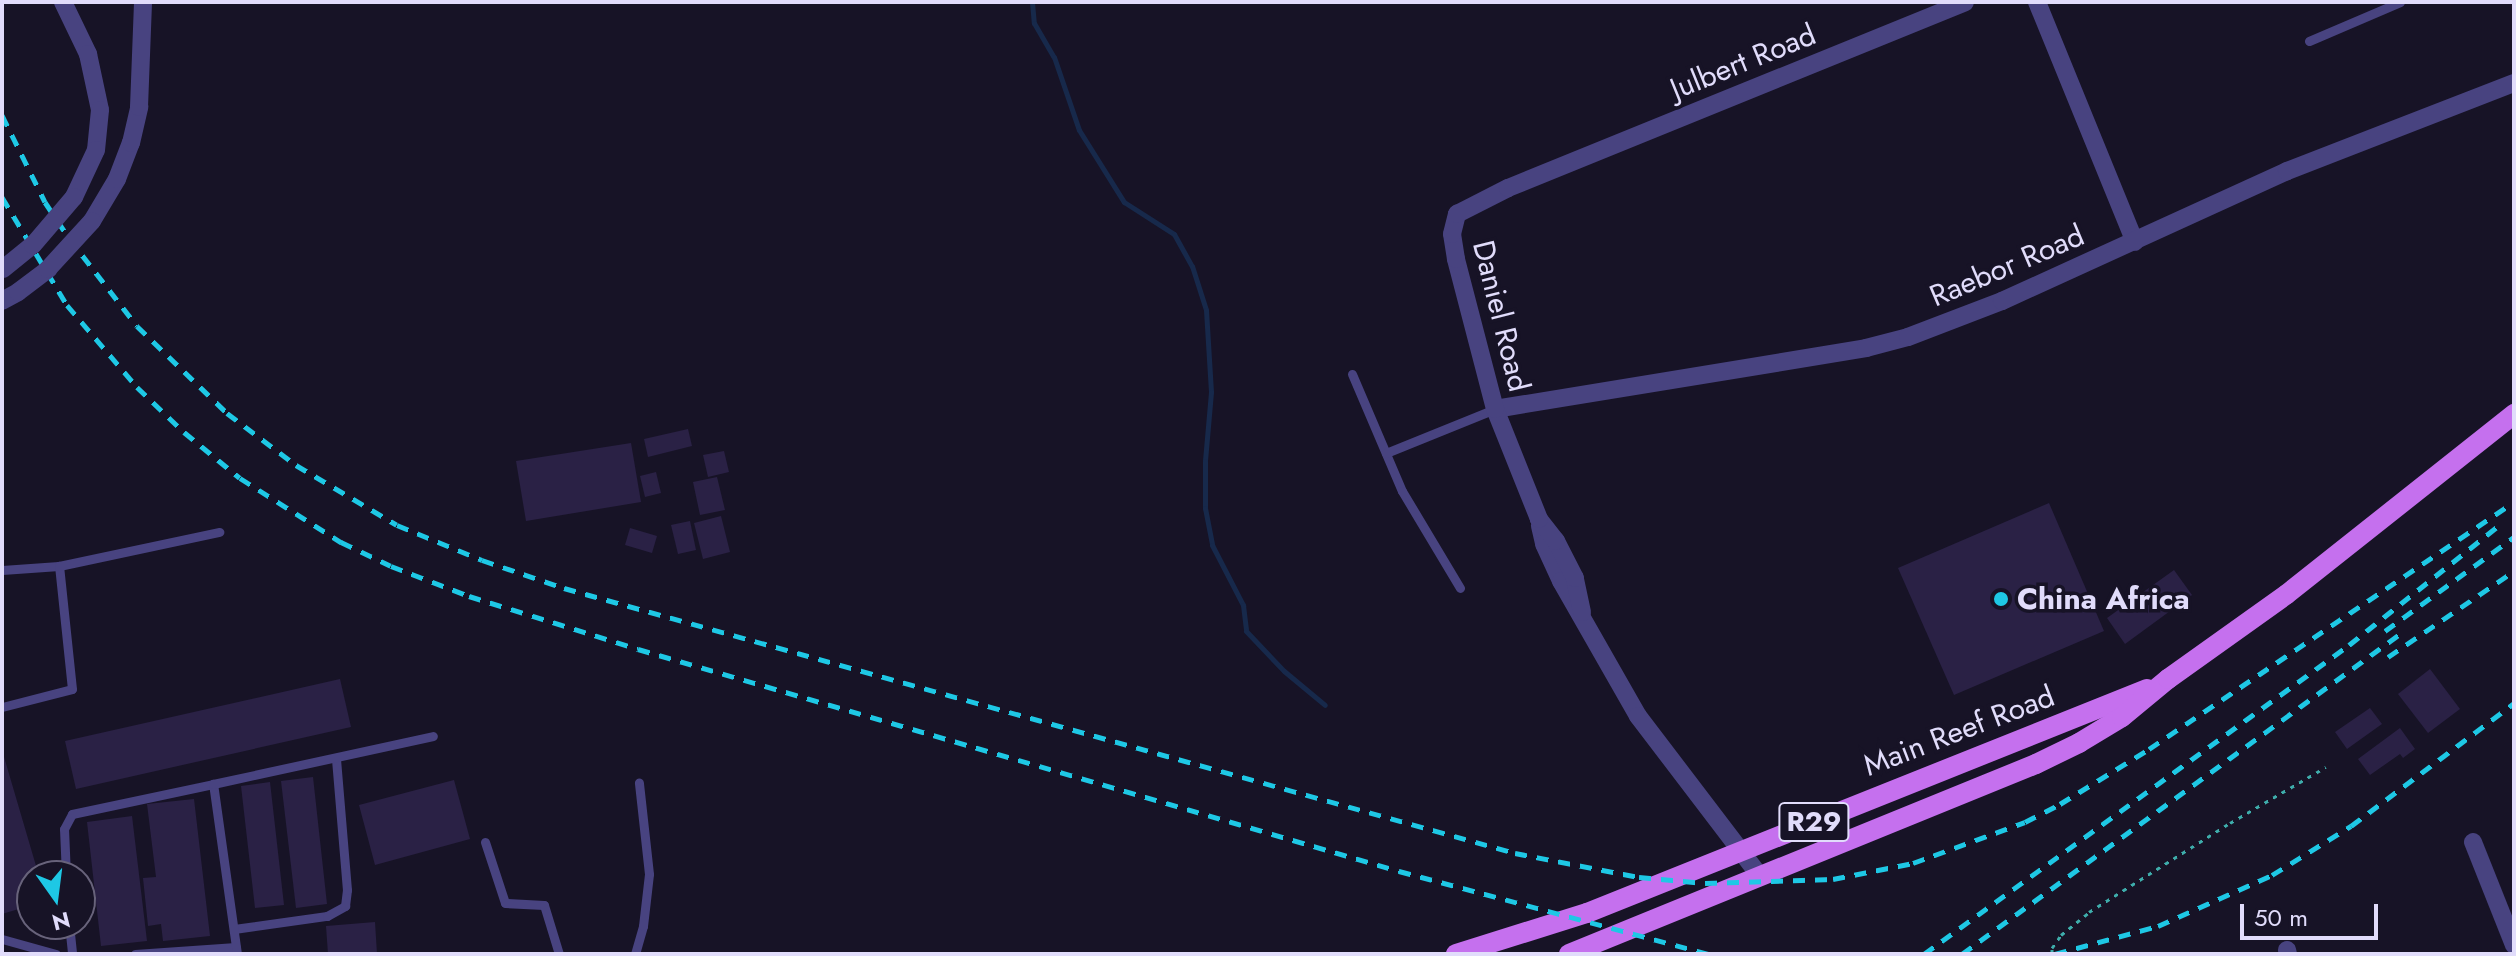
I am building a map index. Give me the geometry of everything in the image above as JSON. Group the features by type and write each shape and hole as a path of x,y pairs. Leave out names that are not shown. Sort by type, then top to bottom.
{"main road":[{"name":"Main Reef Road","path":"1569,954 2036,764 2122,717 2168,679 2287,594 2514,414"},
{"name":"Main Reef Road","path":"1456,954 1587,913 2168,679"},
{"path":"1640,892 1656,917"}],"street":[{"path":"3,269 33,245 74,197 96,150 99,92 88,54 63,2"},
{"path":"10,296 48,269 92,221 117,179 131,143 139,107 143,2"},
{"name":"Julbert Road","path":"1586,156 1965,2"},
{"path":"2037,2 2135,242"},
{"name":"Raebor Road","path":"1495,409 1880,345 1946,325 2287,171 2514,83"},
{"name":"Daniel Road","path":"1586,156 1470,205 1457,214 1453,223 1460,283 1495,409 1539,519 1544,544 1561,581 1582,612 1638,716 1759,875"},
{"path":"2473,842 2514,945"}],"lane":[{"path":"2309,41 2400,2"},
{"path":"1352,374 1402,491 1460,588"},
{"path":"1386,453 1495,409"},
{"path":"2,570 59,566 219,532"},
{"path":"2,707 72,689 59,566"},
{"path":"65,860 64,829 72,814 433,736"},
{"path":"234,929 327,916 345,906 347,890 336,759"},
{"path":"635,954 643,926 649,874 639,783"},
{"path":"135,954 237,950 213,784"},
{"path":"485,842 505,903 544,905 559,954"},
{"path":"2,939 56,954"}],"path":[{"path":"2052,954 2052,948 2061,935 2089,912 2217,830 2326,767"}],"building":[{"path":"688,429 692,446 648,457 644,439"},
{"path":"631,443 641,502 526,521 516,461"},
{"path":"724,451 729,472 708,477 703,455"},
{"path":"656,472 661,493 645,497 640,476"},
{"path":"717,477 725,510 700,515 693,482"},
{"name":"China Africa","path":"2049,503 2104,631 1954,695 1898,568"},
{"path":"721,516 730,552 703,559 694,523"},
{"path":"690,521 696,550 678,554 671,525"},
{"path":"630,528 657,536 652,553 625,545"},
{"path":"2174,570 2192,595 2125,644 2107,618"},
{"path":"2430,669 2460,709 2428,733 2398,694"},
{"path":"340,679 351,727 76,789 65,741"},
{"path":"2370,708 2382,724 2347,749 2335,732"},
{"path":"2400,728 2415,749 2403,758 2400,754 2370,775 2358,759"},
{"path":"2,750 34,860 16,860 16,910 2,914"},
{"path":"313,777 327,904 296,908 281,781"},
{"path":"454,780 470,839 375,865 359,805"},
{"path":"270,782 284,905 255,908 241,786"},
{"path":"194,799 210,936 163,941 161,924 148,926 143,878 156,877 147,804"},
{"path":"132,816 147,941 101,946 96,902 96,860 91,860 87,822"},
{"path":"375,922 377,954 328,954 326,926"}],"waterway":[{"path":"1032,2 1034,23 1054,57 1079,130 1124,202 1174,234 1192,266 1206,310 1211,392 1205,461 1205,508 1212,545 1243,605 1246,631 1284,671 1325,705"}],"railway":[{"path":"2,115 45,202 137,326 227,413 296,465 397,525 482,560 564,588 1515,853 1639,877 1705,883 1833,879 1913,863 2025,822 2149,749 2514,502"},
{"path":"2,197 67,305 137,387 184,432 240,478 341,542 391,566 469,596 638,649 1399,871 1708,954"},
{"path":"1924,954 2349,645 2502,523"},
{"path":"2385,631 2514,537"},
{"path":"2388,657 2514,571"},
{"path":"1962,954 2404,631"},
{"path":"2055,954 2158,926 2272,875 2351,826 2514,703"}],"place":[{"name":"China Africa","path":"2001,599"}]}
